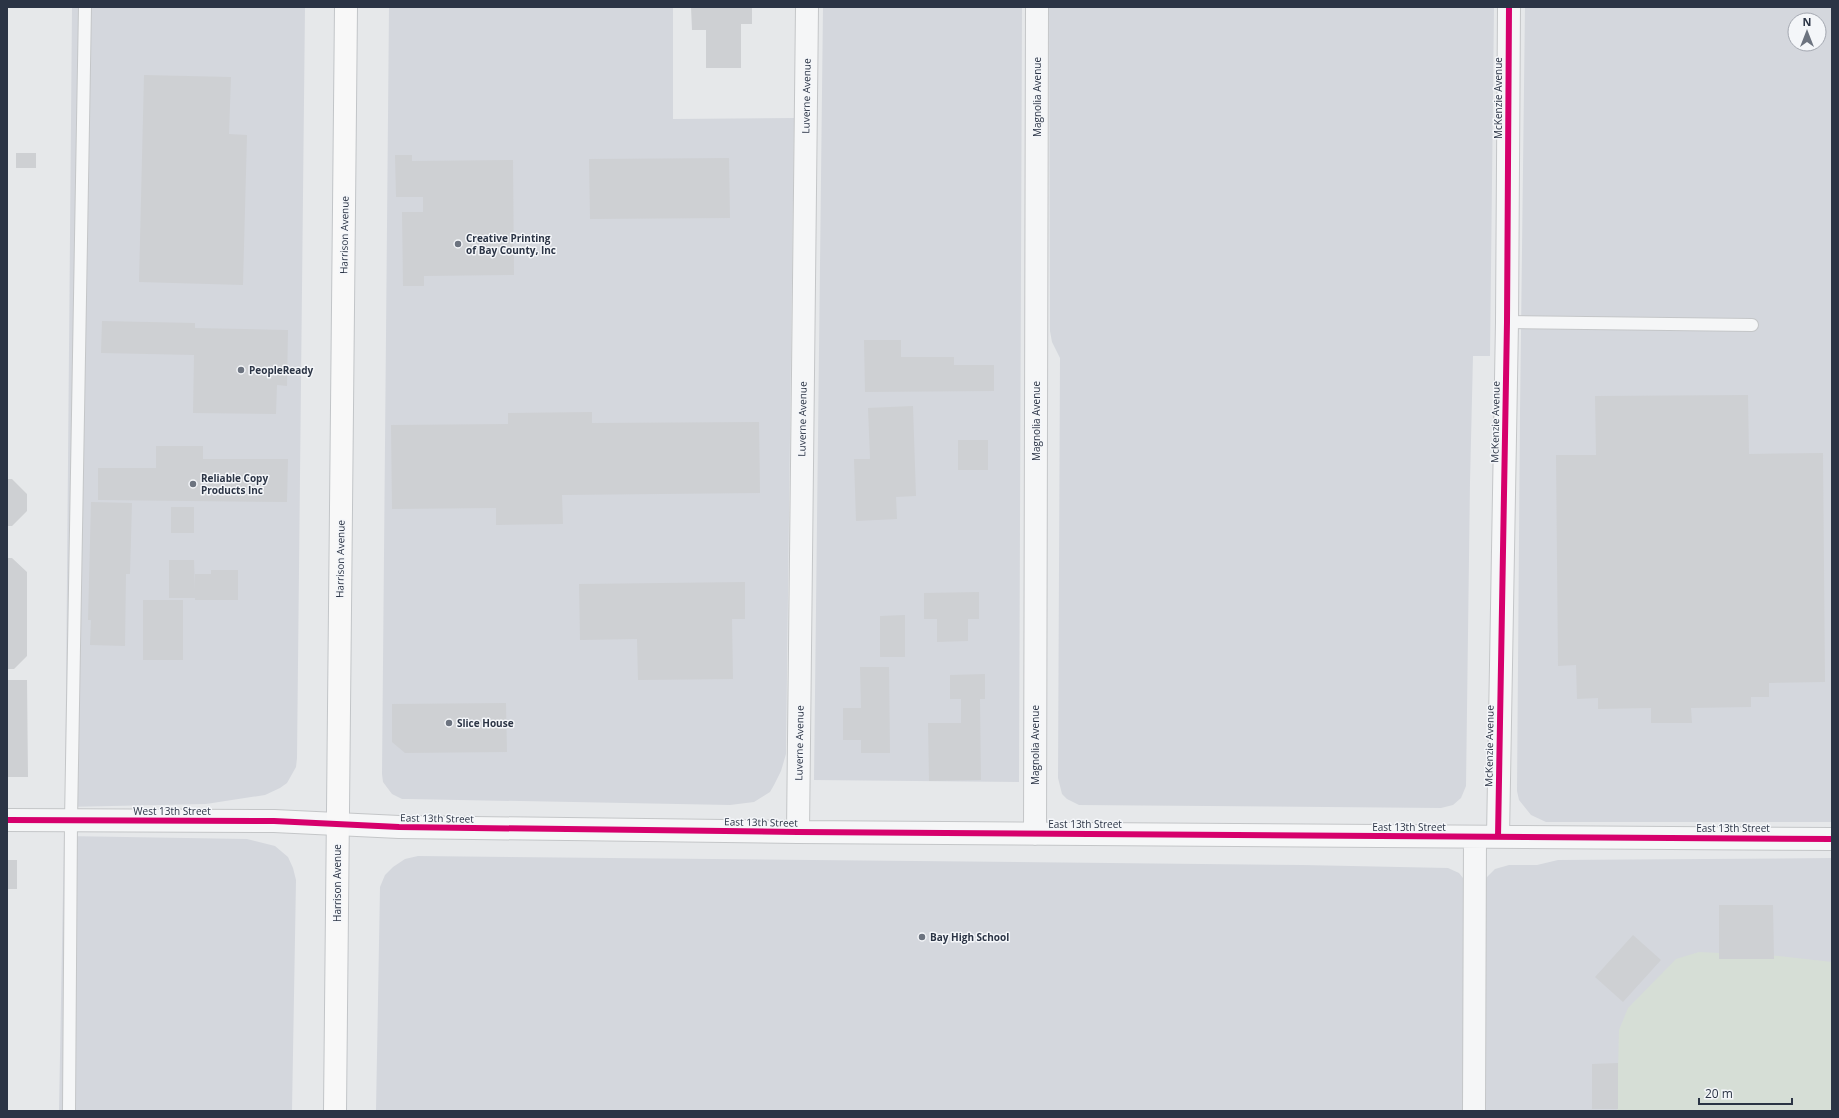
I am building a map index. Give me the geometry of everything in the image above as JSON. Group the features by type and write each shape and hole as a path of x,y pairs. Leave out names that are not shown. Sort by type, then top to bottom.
{"main road":[{"name":"Harrison Avenue","path":"335,1111 346,7"}],"street":[{"name":"Luverne Avenue","path":"798,832 807,7"},
{"name":"Magnolia Avenue","path":"1035,834 1037,7"},
{"name":"McKenzie Avenue","path":"1498,837 1507,322 1509,7"},
{"name":"West 13th Street","path":"7,820 274,821 338,824"},
{"name":"East 13th Street","path":"338,824 399,827 798,832 1832,839"},
{"path":"1474,1111 1475,837"}],"lane":[{"path":"69,1111 71,821 85,7"},
{"path":"1507,322 1752,325"}],"shaded area":[{"path":"72,7 305,7 297,758 296,767 287,783 265,795 206,804 65,807"},
{"path":"389,7 673,7 673,119 794,118 786,754 781,771 770,792 754,802 730,805 402,799 392,794 383,782"},
{"path":"823,7 1022,7 1019,782 814,780"},
{"path":"1049,7 1494,7 1490,356 1473,356 1466,786 1461,798 1453,805 1441,808 1079,805 1067,799 1062,794 1058,778 1060,358 1052,342 1050,331"},
{"path":"1525,7 1832,7 1832,822 1546,822 1531,815 1519,800 1517,791"},
{"path":"64,836 247,839 275,846 288,857 296,880 292,1111 59,1111"},
{"name":"Bay High School","path":"418,856 1303,865 1448,868 1459,873 1463,878 1464,883 1464,1111 376,1111 380,887 385,875 393,867 405,859"},
{"path":"1832,858 1832,1111 1483,1111 1484,883 1486,878 1495,869 1509,865 1537,865 1558,860"},
{"path":"1699,952 1779,956 1832,962 1832,1111 1617,1111 1619,1030 1628,1008 1676,959"}],"building":[{"path":"691,7 752,7 752,24 741,24 741,68 706,68 706,30 692,30"},
{"path":"144,75 231,77 229,134 247,135 243,285 139,282"},
{"path":"16,153 36,153 36,168 16,168"},
{"name":"Creative Printing of Bay County, Inc","path":"395,155 412,155 412,161 513,160 514,275 424,276 424,286 403,286 402,212 423,212 423,197 396,197"},
{"path":"729,158 730,218 590,219 589,159"},
{"name":"PeopleReady","path":"102,321 195,323 195,328 288,330 287,386 277,385 276,414 193,413 194,355 101,353"},
{"path":"864,340 901,340 901,357 954,357 954,365 994,365 994,391 865,392"},
{"path":"1748,395 1749,454 1823,453 1825,682 1769,683 1769,697 1751,697 1751,707 1691,708 1692,723 1651,723 1651,708 1598,709 1598,698 1577,699 1576,665 1558,666 1556,455 1596,455 1595,396"},
{"path":"913,406 916,496 896,497 897,519 856,521 854,459 870,459 868,408"},
{"path":"592,412 592,423 759,422 760,493 562,495 563,524 496,525 496,508 392,509 391,425 508,424 508,413"},
{"path":"958,440 988,440 988,470 958,470"},
{"name":"Reliable Copy Products Inc","path":"156,446 203,446 203,459 288,459 287,502 98,500 98,468 156,468"},
{"path":"7,479 12,479 27,494 27,511 12,526 7,526"},
{"path":"91,502 132,503 130,574 126,574 125,646 90,645 91,620 88,620"},
{"path":"171,507 194,507 194,533 171,533"},
{"path":"7,558 12,558 27,572 27,656 14,669 7,669"},
{"path":"169,560 194,560 195,590 195,574 211,574 211,570 238,570 238,600 195,600 195,598 169,598"},
{"path":"745,582 745,619 732,619 733,679 638,680 637,639 580,640 579,584"},
{"path":"979,592 979,619 968,619 968,641 937,642 937,619 924,619 924,593"},
{"path":"143,600 183,600 183,660 143,660"},
{"path":"905,615 905,657 880,657 880,616"},
{"path":"860,667 889,667 890,753 861,753 861,740 843,740 843,708 861,708"},
{"path":"985,674 985,699 980,699 981,780 929,781 928,723 961,723 961,699 950,699 950,675"},
{"path":"7,680 27,680 28,777 7,777"},
{"name":"Slice House","path":"506,703 507,752 405,753 392,742 392,704"},
{"path":"7,860 17,860 17,889 7,889"},
{"path":"1719,905 1773,905 1774,959 1719,959"},
{"path":"1633,935 1661,960 1623,1002 1595,977"},
{"path":"1618,1063 1618,1109 1592,1109 1592,1064"}],"cycle path":[{"path":"1498,837 1507,322 1509,7"},
{"path":"7,820 274,821 399,827 798,832 1832,839"}],"place":[{"name":"Creative Printing of Bay County, Inc","path":"458,244"},
{"name":"PeopleReady","path":"241,370"},
{"name":"Reliable Copy Products Inc","path":"193,484"},
{"name":"Slice House","path":"449,723"},
{"name":"Bay High School","path":"922,937"}]}
